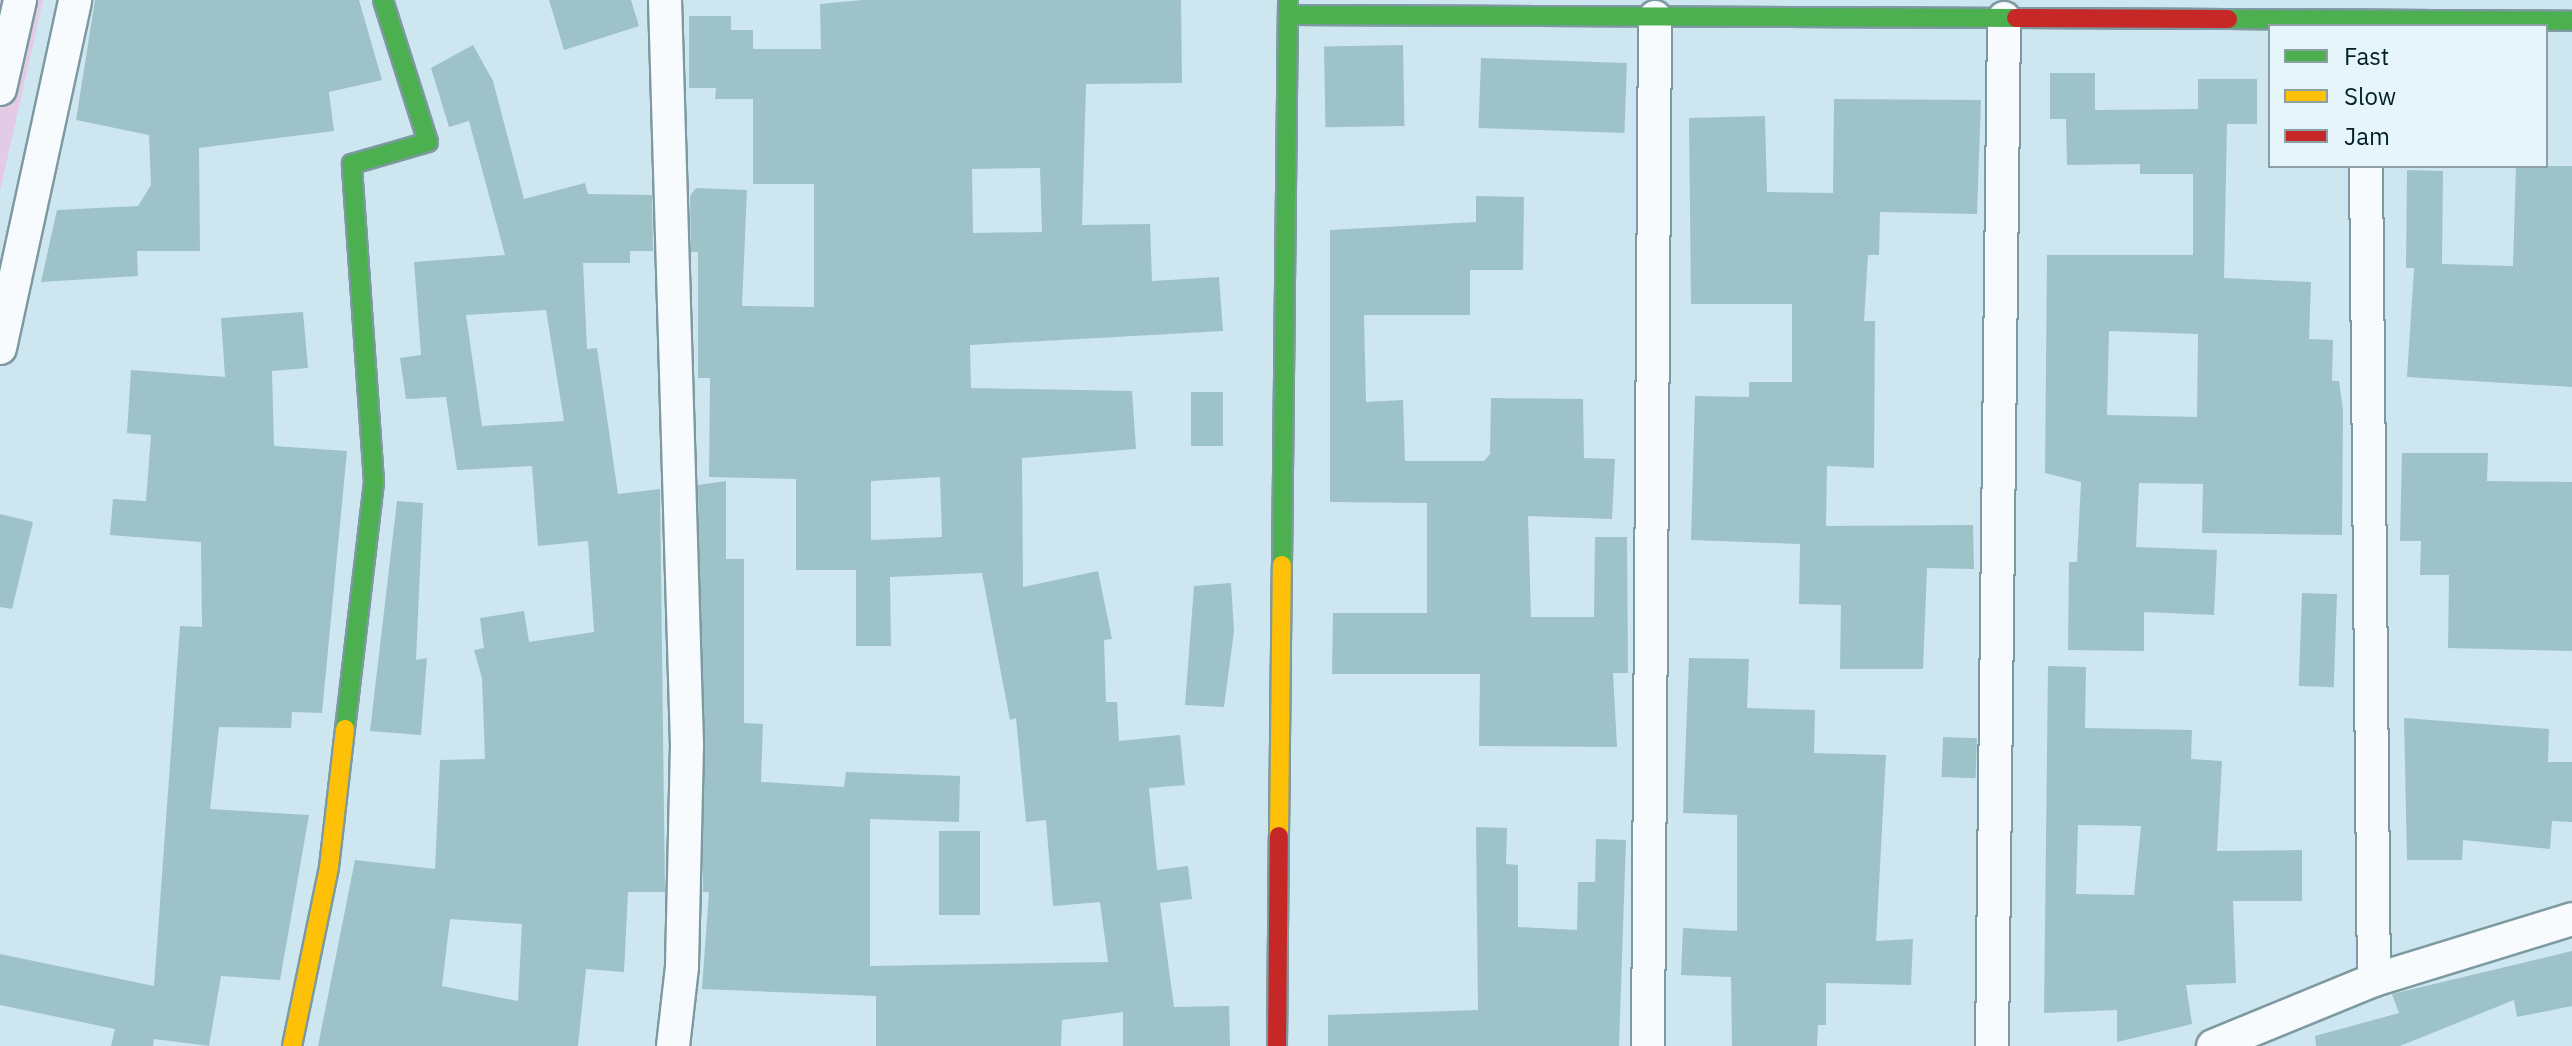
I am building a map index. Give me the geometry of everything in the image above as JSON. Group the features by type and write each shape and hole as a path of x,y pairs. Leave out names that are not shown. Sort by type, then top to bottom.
{"street":[{"path":"0,89 20,0"},
{"path":"0,348 75,0"},
{"path":"292,1046 329,867 374,482 352,164 428,142 383,0"},
{"path":"665,0 687,745 682,967 673,1046"},
{"path":"1277,1046 1288,8 1655,17 1766,9 2004,18 2188,7 2365,23 2572,21"},
{"path":"1648,1046 1655,17"},
{"path":"1992,1046 2004,18"},
{"path":"2366,168 2374,980"},
{"path":"2213,1046 2374,980 2572,919"}],"shaded area":[{"path":"0,0 43,0 0,191"}],"building":[{"path":"95,0 359,0 382,80 329,92 334,131 199,148 200,251 137,251 138,276 41,282 57,210 138,206 151,185 149,135 76,120"},
{"path":"549,0 631,0 639,26 564,50"},
{"path":"863,0 1181,0 1182,83 1086,84 1082,225 1150,224 1152,281 1219,277 1223,331 970,345 971,388 1132,391 1136,449 1022,458 1023,587 1098,571 1112,639 1104,640 1106,702 1117,702 1119,741 1180,735 1185,785 1149,788 1157,870 1188,866 1192,899 1160,903 1174,1007 1229,1006 1230,1046 1123,1046 1123,1012 1062,1020 1061,1046 876,1046 876,996 702,989 709,892 703,892 698,485 726,481 726,559 744,559 744,723 763,724 761,782 844,787 846,772 960,776 959,822 870,819 870,966 1108,962 1100,902 1053,906 1046,820 1026,822 1016,718 1010,720 982,573 890,577 891,646 856,646 856,570 796,570 796,479 709,477 710,378 698,378 698,252 691,252 690,196 696,188 747,190 742,306 814,307 814,184 753,184 753,99 715,99 716,88 689,88 689,16 731,16 731,30 753,30 753,49 821,49 820,4","holes":["1040,168 1042,232 973,233 972,169","940,477 942,537 871,540 871,481"]},
{"path":"473,45 493,81 524,199 585,183 588,194 652,195 653,251 630,251 630,263 583,263 587,349 597,348 618,494 660,489 665,892 628,892 624,972 586,969 578,1046 318,1046 355,860 435,869 440,760 485,759 482,678 474,650 484,648 480,618 524,611 529,642 594,632 588,541 538,546 532,466 457,470 446,397 406,399 400,358 421,355 414,262 505,255 469,121 449,127 431,68","holes":["546,310 564,421 482,426 466,315","450,919 522,924 518,1001 442,986"]},
{"path":"1403,45 1404,126 1325,127 1324,46"},
{"path":"1481,58 1627,63 1624,133 1479,128"},
{"path":"2050,73 2095,73 2095,110 2198,109 2198,79 2257,79 2257,124 2227,124 2224,278 2311,282 2309,339 2333,340 2332,381 2339,381 2343,410 2342,535 2202,533 2203,484 2139,483 2136,547 2217,550 2214,615 2144,612 2144,651 2068,650 2069,562 2077,562 2081,482 2045,473 2047,255 2193,255 2193,174 2140,174 2140,164 2067,165 2066,119 2050,119","holes":["2109,331 2198,334 2197,417 2107,415"]},
{"path":"1834,99 1981,100 1977,214 1880,212 1879,255 1868,255 1864,321 1875,321 1874,468 1827,466 1826,526 1973,525 1974,569 1927,568 1923,669 1840,669 1841,605 1799,604 1800,544 1691,540 1695,396 1749,397 1749,382 1792,382 1792,304 1691,304 1689,118 1765,116 1767,192 1833,193"},
{"path":"2572,166 2572,387 2407,377 2414,268 2406,268 2407,170 2443,171 2442,264 2513,266 2516,168"},
{"path":"1476,196 1524,197 1523,270 1470,270 1470,315 1364,315 1366,402 1403,400 1405,461 1484,461 1490,454 1491,398 1583,399 1584,458 1615,459 1612,519 1528,516 1531,617 1594,617 1595,537 1627,537 1628,673 1613,673 1617,747 1479,746 1480,674 1332,674 1333,613 1427,613 1427,503 1330,502 1330,230 1476,222"},
{"path":"303,312 308,368 272,371 274,446 347,451 322,713 292,712 291,728 219,727 210,809 309,815 280,980 221,976 209,1046 154,1039 153,1046 111,1046 115,1029 0,1005 0,954 154,986 180,626 202,627 201,542 110,535 113,499 146,501 151,435 127,433 131,370 225,377 221,318"},
{"path":"1191,392 1223,392 1223,446 1191,446"},
{"path":"2402,453 2488,453 2487,481 2572,482 2572,651 2448,648 2449,575 2420,575 2421,541 2400,541"},
{"path":"397,501 423,503 416,660 427,658 421,735 370,731"},
{"path":"0,514 33,522 12,609 0,607"},
{"path":"1231,583 1234,631 1224,707 1185,705 1194,586"},
{"path":"2302,593 2337,594 2334,687 2299,686"},
{"path":"1689,658 1749,659 1747,708 1815,710 1814,753 1886,755 1876,941 1913,939 1911,985 1826,983 1826,1025 1818,1025 1817,1046 1732,1046 1731,977 1681,975 1683,928 1737,931 1737,815 1683,813"},
{"path":"2048,666 2086,667 2085,728 2192,730 2191,759 2222,761 2217,851 2302,850 2302,901 2233,901 2236,983 2186,985 2192,1024 2117,1042 2117,1010 2044,1013","holes":["2078,825 2141,826 2134,895 2076,894"]},
{"path":"2404,718 2549,729 2548,762 2572,762 2572,822 2552,821 2550,849 2463,840 2462,860 2407,860"},
{"path":"1943,737 1977,738 1976,778 1942,777"},
{"path":"1476,827 1507,828 1506,864 1518,865 1518,927 1577,930 1578,882 1595,882 1596,839 1626,840 1619,1046 1328,1046 1328,1015 1478,1010"},
{"path":"939,831 980,831 980,915 939,915"},
{"path":"2572,951 2572,1006 2517,1017 2514,1000 2400,1046 2316,1046 2315,1036 2399,1013 2392,994"}],"traffic: fast":[{"path":"345,729 374,482 352,164 428,142 383,0"},
{"path":"1282,565 1288,0"},
{"path":"1288,15 2016,18"},
{"path":"2228,19 2572,21"}],"traffic: slow":[{"path":"1279,836 1282,565"},
{"path":"292,1046 329,867 345,729"}],"traffic: jam":[{"path":"2016,18 2228,19"},
{"path":"1277,1046 1279,836"}]}
